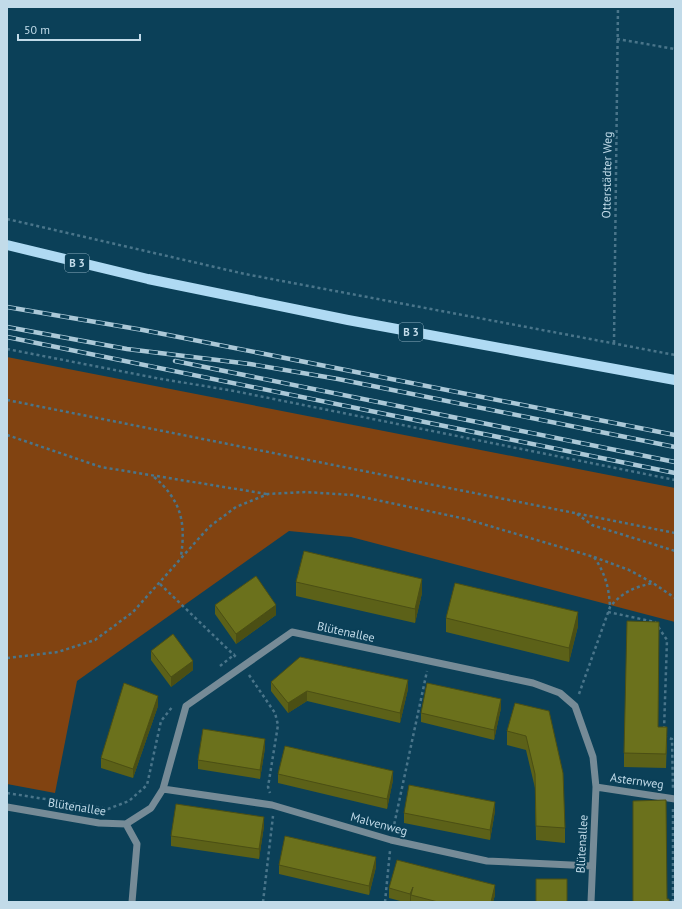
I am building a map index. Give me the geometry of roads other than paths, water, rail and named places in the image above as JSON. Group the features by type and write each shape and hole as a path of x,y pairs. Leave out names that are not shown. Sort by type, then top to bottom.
{"main road":[{"name":"B 3","path":"7,245 148,279 348,320 675,380"}],"street":[{"name":"Blütenallee","path":"7,807 99,823 126,824 151,808 164,789 186,706 292,632 534,683 560,693 575,706 593,757 596,787 591,902"},
{"name":"Asternweg","path":"596,787 674,798"},
{"name":"Malvenweg","path":"164,789 272,805 391,840 487,861 592,866"},
{"path":"126,824 137,844 132,902"}],"railway":[{"path":"7,307 143,330 675,435"},
{"path":"7,327 127,349 250,364 338,379 675,447"},
{"path":"7,337 675,473"},
{"path":"175,361 675,462"}]}
